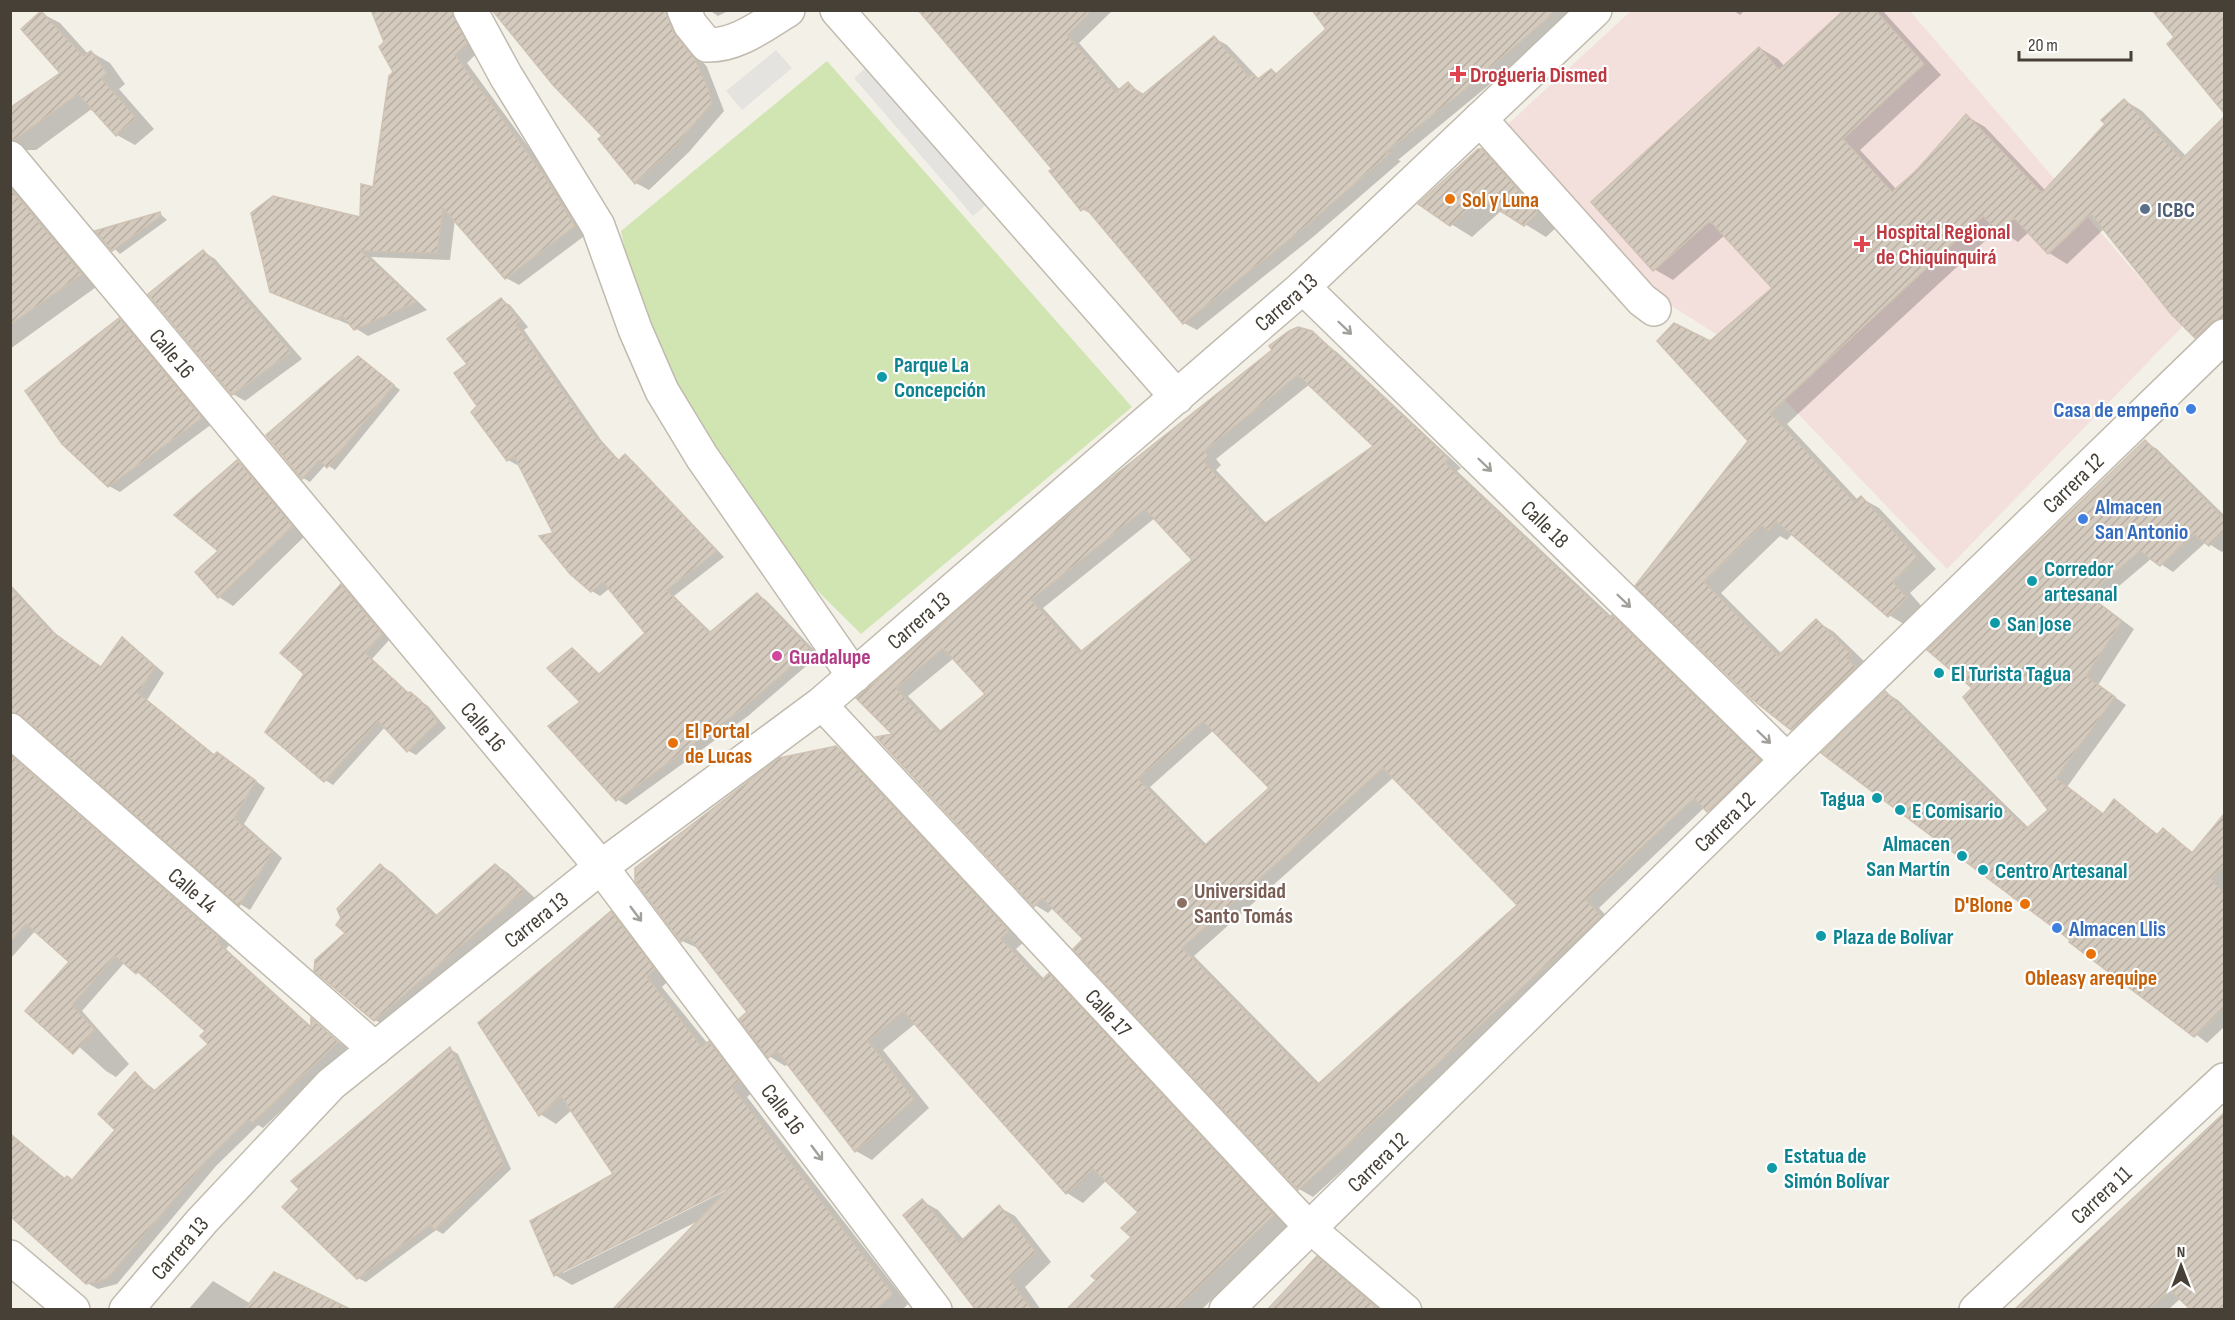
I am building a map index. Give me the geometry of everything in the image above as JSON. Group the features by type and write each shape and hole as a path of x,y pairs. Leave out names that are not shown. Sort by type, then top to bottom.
{"street":[{"path":"470,10 506,76 598,226 634,329 662,391 702,457 854,676"},
{"path":"684,10 690,24 707,45 720,45 741,38 788,10"},
{"path":"837,10 1177,397"},
{"name":"Carrera 13","path":"126,1310 202,1221 331,1084 601,867 821,704 854,676 1303,287 1595,10"},
{"path":"1480,119 1641,300 1654,309"},
{"name":"Calle 16","path":"10,158 601,867 935,1310"},
{"name":"Calle 18","path":"1303,287 1787,760"},
{"name":"Carrera 12","path":"1226,1310 2224,336"},
{"name":"Calle 17","path":"821,704 1310,1228 1406,1310"},
{"name":"Calle 14","path":"10,730 375,1049"},
{"name":"Carrera 11","path":"1976,1310 2223,1085"},
{"path":"10,1257 73,1310"}],"shaded area":[{"name":"Hospital Regional de Chiquinquirá","path":"1631,11 1910,11 2182,327 1947,569 1730,343 1664,301 1507,125"},
{"path":"776,50 792,68 742,110 726,91"},
{"path":"875,60 994,198 973,216 854,78"}],"green space":[{"name":"Parque La Concepción","path":"827,61 1132,407 861,634 742,516 643,346 621,231"}],"building":[{"path":"371,10 451,10 467,43 455,55 543,174 575,226 505,279 443,208 437,253 361,251 416,302 354,330 342,315 336,319 270,292 251,213 273,196 360,217 361,184 373,187 389,76 393,72 379,47 384,42"},
{"path":"492,10 666,10 673,32 694,58 708,88 712,103 676,145 635,184 598,139 602,136 553,85"},
{"path":"918,10 1092,10 1067,35 1116,92 1128,82 1141,96 1214,36 1249,77 1253,74 1258,79 1271,69 1276,74 1326,29 1312,10 1557,10 1457,96 1384,153 1390,153 1300,231 1183,324 1085,207 1081,211 1049,171 1052,169"},
{"path":"1844,10 1875,10 1924,64 1843,139 1892,192 1918,169 1966,114 2042,193 2105,124 2101,120 2124,99 2182,159 2224,117 2224,318 2211,322 2195,338 2171,314 2091,214 2048,254 2014,218 1999,232 1983,216 1770,413 1854,502 1861,496 1918,558 1893,582 1907,598 1888,617 1776,521 1768,531 1762,525 1704,582 1778,656 1816,619 1851,654 1846,658 1856,667 1791,730 1753,700 1635,586 1748,441 1657,341 1674,323 1710,341 1772,288 1710,221 1653,271 1591,202 1759,47 1779,70"},
{"path":"2152,10 2224,10 2224,113 2167,44 2174,37"},
{"path":"41,11 83,56 91,51 107,73 101,78 136,118 116,136 78,94 14,140 10,140 10,108 60,73 21,29"},
{"path":"1478,149 1482,149 1538,212 1524,226 1480,198 1450,226 1418,204"},
{"path":"10,188 82,274 10,325"},
{"path":"160,212 161,216 112,251 95,231"},
{"path":"203,250 291,352 232,395 148,294"},
{"path":"501,298 520,321 516,325 592,433 618,461 625,454 717,551 667,590 709,633 757,593 811,650 739,711 616,801 548,726 580,702 547,668 572,648 599,674 645,633 603,582 591,592 570,574 539,536 553,533 514,456 507,461 471,412 477,406 454,373 467,364 447,339"},
{"path":"119,318 202,418 108,487 62,444 25,391"},
{"path":"1298,327 1312,331 1449,459 1445,463 1610,618 1612,615 1760,760 1707,812 1694,798 1586,900 1601,916 1298,1190 1073,949 1083,939 1042,898 1034,907 876,737 892,734 856,698 1100,487 1272,350 1269,346","holes":["1298,375 1373,446 1263,525 1204,462 1209,457 1204,451","1145,509 1192,560 1079,653 1031,600","943,648 985,694 938,733 896,688","1203,721 1269,788 1204,846 1138,779","1383,768 1517,905 1317,1085 1182,948"]},
{"path":"358,356 394,385 327,468 319,460 302,479 266,435"},
{"path":"2145,440 2224,519 2224,531 2209,546 2194,534 2160,566 2140,551 2088,595 2122,621 2086,676 2115,697 2056,778 2103,814 2114,799 2157,835 2163,828 2192,853 2224,814 2224,865 2211,879 2224,893 2224,1008 2194,1037 2069,942 2070,940 1821,753 1885,691 2026,829 2048,810 1963,697 1972,688 1927,650"},
{"path":"237,460 293,526 218,598 195,572 218,551 174,515"},
{"path":"341,584 382,634 365,653 408,693 410,692 420,700 438,722 407,752 378,721 324,782 265,732 304,674 280,653"},
{"path":"10,587 47,628 101,667 122,637 155,667 138,693 214,755 217,752 256,781 234,818 273,852 239,906 22,716 10,712"},
{"path":"836,746 1009,931 1001,939 1041,981 1049,973 1274,1215 1175,1310 1066,1310 1096,1280 1091,1276 1131,1237 1121,1228 1138,1212 1093,1169 1066,1194 903,1011 868,1041 914,1099 855,1152 777,1051 768,1058 739,1019 747,1012 688,936 681,942 635,881 635,868 779,758"},
{"path":"10,755 219,938 217,942 311,1028 311,1018 338,1042 252,1123 248,1119 206,1161 107,1279 86,1284 10,1216 10,1134 64,1179 67,1176 72,1180 115,1130 98,1114 135,1072 153,1092 208,1044 200,1036 205,1031 138,971 136,974 115,956 72,1005 95,1030 73,1054 25,1011 69,962 26,924 10,942"},
{"path":"380,864 435,917 495,864 524,891 374,1021 314,971 315,960 345,933 336,925 341,918 337,909"},
{"path":"611,911 655,969 647,977 702,1047 709,1041 739,1081 732,1087 893,1294 876,1310 612,1310 730,1187 554,1276 530,1221 613,1174 561,1096 539,1116 478,1023"},
{"path":"450,1047 504,1164 434,1231 431,1224 357,1279 282,1207 299,1189 291,1181"},
{"path":"2224,1113 2224,1310 2191,1310 2170,1290 2149,1310 2014,1310"},
{"path":"922,1199 959,1243 999,1205 1036,1252 1009,1278 1032,1310 976,1310 903,1215"},
{"path":"1317,1256 1379,1310 1267,1310"},
{"path":"274,1272 352,1310 244,1310"}],"place":[{"name":"Drogueria Dismed","path":"1458,74"},
{"name":"Sol y Luna","path":"1450,199"},
{"name":"ICBC","path":"2145,209"},
{"name":"Hospital Regional de Chiquinquirá","path":"1862,244"},
{"name":"Parque La Concepción","path":"882,377"},
{"name":"Casa de empeño","path":"2191,409"},
{"name":"Almacen San Antonio","path":"2083,519"},
{"name":"Corredor artesanal","path":"2032,581"},
{"name":"San Jose","path":"1995,623"},
{"name":"Guadalupe","path":"777,656"},
{"name":"El Turista Tagua","path":"1939,673"},
{"name":"El Portal de Lucas","path":"673,743"},
{"name":"Tagua","path":"1877,798"},
{"name":"E Comisario","path":"1900,810"},
{"name":"Almacen San Martín","path":"1962,856"},
{"name":"Centro Artesanal","path":"1983,870"},
{"name":"Universidad Santo Tomás","path":"1182,903"},
{"name":"D'Blone","path":"2025,904"},
{"name":"Almacen Llis","path":"2057,928"},
{"name":"Plaza de Bolívar","path":"1821,936"},
{"name":"Obleasy arequipe","path":"2091,954"},
{"name":"Estatua de Simón Bolívar","path":"1772,1168"}]}
